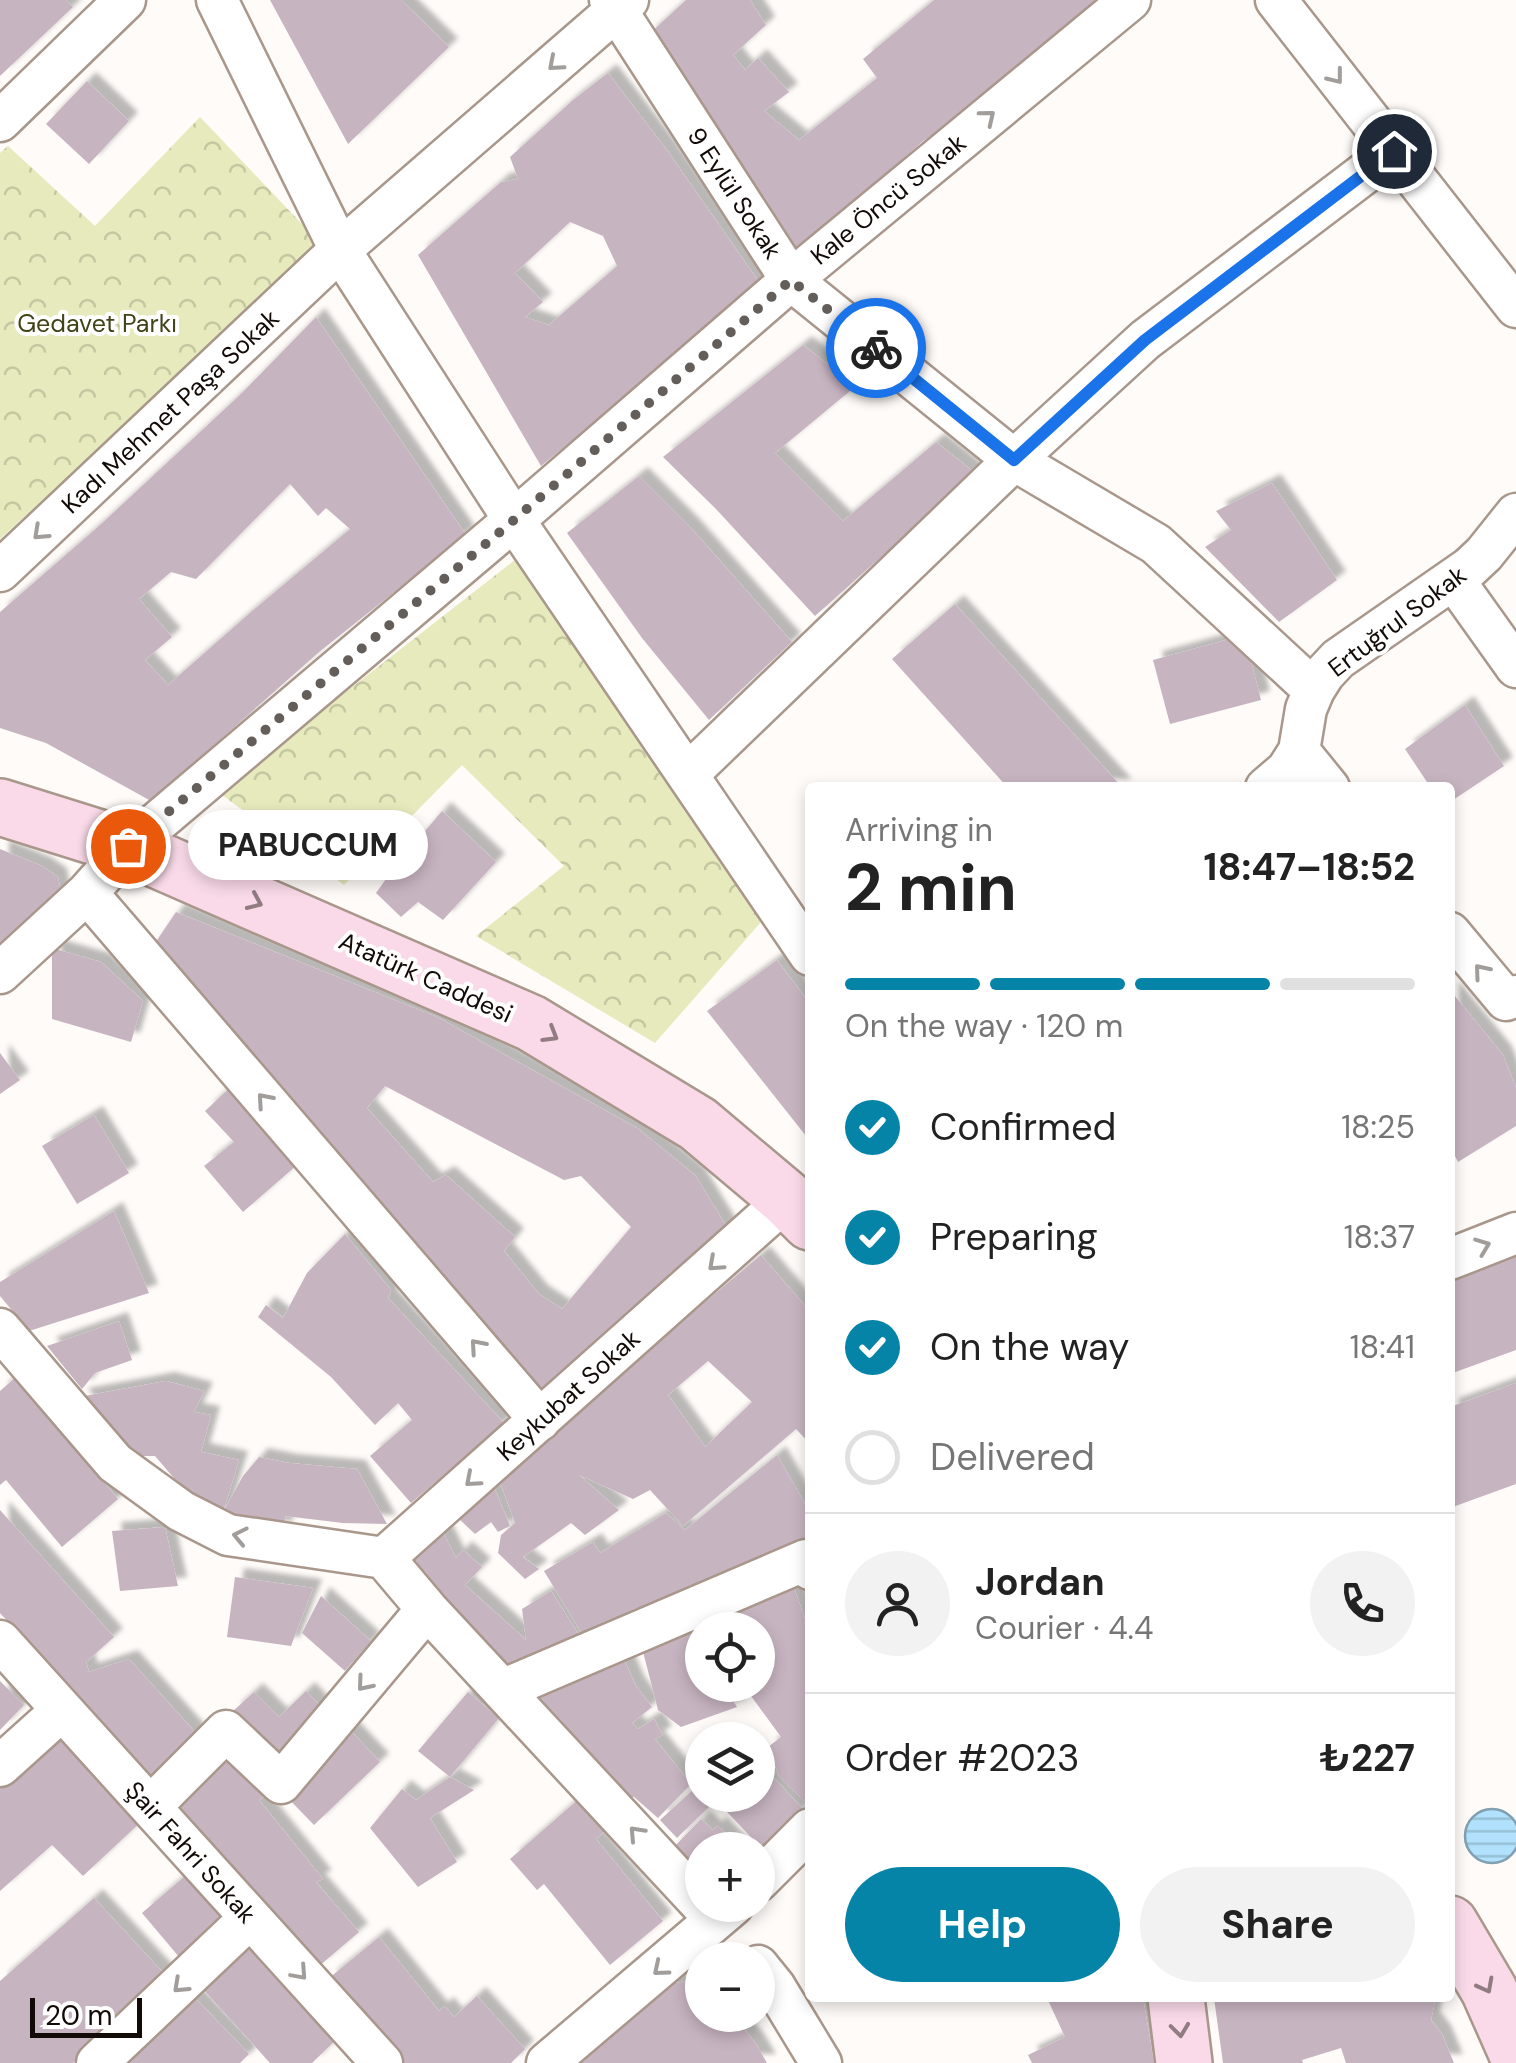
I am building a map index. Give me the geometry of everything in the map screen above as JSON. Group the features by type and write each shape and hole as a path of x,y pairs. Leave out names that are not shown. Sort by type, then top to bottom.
{"main road":[{"name":"Atatürk Caddesi","path":"0,807 128,846 531,1023 698,1124 799,1210"},
{"path":"1455,1932 1490,1990 1516,2051"},
{"path":"1176,2002 1184,2063"}],"street":[{"path":"217,0 340,250 514,520 805,948"},
{"name":"Kale Öncü Sokak","path":"0,973 87,894 128,846 791,280 1130,0"},
{"path":"1276,0 1516,307"},
{"path":"0,121 119,2"},
{"name":"Kadı Mehmet Paşa Sokak","path":"0,571 340,250 618,3"},
{"name":"9 Eylül Sokak","path":"618,3 791,280 1014,460 1156,544 1314,690"},
{"path":"688,774 1014,460 1145,340 1394,151"},
{"name":"Ertuğrul Sokak","path":"1299,752 1306,709 1324,674 1338,659 1454,580 1484,554 1516,514"},
{"path":"1454,580 1516,667"},
{"path":"1273,782 1299,752 1324,782"},
{"path":"87,894 540,1420"},
{"path":"1455,939 1506,1000 1516,996"},
{"name":"Keykubat Sokak","path":"384,1558 540,1420 799,1210"},
{"path":"1455,1257 1516,1233"},
{"path":"6,1348 115,1463 181,1510 228,1535 384,1558 426,1609 685,1879"},
{"path":"502,1690 805,1560"},
{"path":"151,1806 226,1731 282,1783 426,1609"},
{"name":"Şair Fahri Sokak","path":"0,1641 382,2063"},
{"path":"0,1766 61,1711"},
{"path":"775,1864 805,1834"},
{"path":"97,2063 250,1918"},
{"path":"548,2063 700,1922"},
{"path":"775,1986 821,2063"}],"green space":[{"name":"Gedavet Parkı","path":"200,117 322,245 0,539 0,153 8,146 95,226"},
{"path":"520,556 761,922 655,1043 476,936 564,866 462,765 344,885 218,792"}],"water":[{"path":"1492,1809 1511,1817 1517,1826 1517,1846 1511,1855 1492,1863 1473,1855 1465,1836 1473,1817"}],"building":[{"path":"0,0 66,0 73,7 0,76"},
{"path":"270,0 401,0 449,47 348,144"},
{"path":"686,0 750,0 766,25 733,55 745,70 758,58 789,92 764,111 799,140 877,78 863,59 934,0 1111,0 989,99 923,141 795,254 647,36"},
{"path":"608,73 761,285 541,466 418,255 501,182 518,179 510,157","holes":["570,222 603,236 617,266 549,325 525,317 543,302 515,273"]},
{"path":"87,81 129,121 89,164 46,124"},
{"path":"316,317 466,535 319,652 151,801 46,743 0,728 0,612 242,393","holes":["290,484 318,516 326,508 350,529 168,685 145,660 172,637 139,599 171,572 196,579"]},
{"path":"803,345 856,386 775,453 843,521 936,442 975,473 815,616 663,457"},
{"path":"639,476 792,642 709,720 642,638 567,533"},
{"path":"1272,483 1337,580 1279,622 1205,547 1231,530 1216,511"},
{"path":"955,604 1118,782 1003,782 892,659"},
{"path":"1244,635 1261,700 1170,724 1153,660"},
{"path":"1465,705 1504,766 1455,799 1455,782 1427,782 1405,749"},
{"path":"442,811 496,862 443,920 418,902 401,917 376,893 386,879 378,868 396,847 409,850"},
{"path":"0,849 58,877 62,898 0,944"},
{"path":"176,912 437,1017 637,1128 695,1175 728,1229 544,1402 151,949","holes":["385,1086 564,1180 581,1176 631,1227 562,1309 539,1294 504,1251 515,1237 446,1175 433,1182 367,1108"]},
{"path":"52,948 101,962 143,1001 131,1042 52,1019"},
{"path":"777,960 805,997 805,1135 707,1011"},
{"path":"1455,996 1503,1055 1516,1088 1516,1126 1458,1162"},
{"path":"0,1053 20,1080 0,1094"},
{"path":"236,1082 305,1158 243,1212 204,1166 234,1142 205,1111"},
{"path":"94,1115 129,1173 77,1204 42,1146"},
{"path":"114,1211 149,1293 29,1331 0,1296 0,1282"},
{"path":"345,1234 391,1290 388,1298 504,1423 411,1503 370,1456 412,1420 398,1403 375,1425 331,1377 258,1317 266,1305 283,1318 307,1273"},
{"path":"761,1255 805,1306 805,1439 796,1429 683,1526 650,1490 633,1499 579,1475 619,1510 585,1535 571,1523 523,1557 539,1569 525,1579 498,1553 501,1535 515,1523 500,1482 526,1450 579,1412","holes":["708,1361 752,1402 705,1447 668,1395"]},
{"path":"1516,1256 1516,1350 1455,1372 1455,1278"},
{"path":"119,1321 132,1360 95,1373 82,1389 47,1346"},
{"path":"16,1377 118,1499 62,1547 6,1480 0,1485 0,1391"},
{"path":"166,1381 204,1391 194,1412 211,1415 201,1452 239,1460 223,1512 259,1457 357,1469 387,1524 285,1516 284,1530 224,1525 196,1504 155,1456 125,1456 79,1397"},
{"path":"1516,1383 1516,1484 1455,1506 1455,1405"},
{"path":"777,1455 805,1504 805,1543 691,1591 634,1609 585,1639 544,1571 593,1542 600,1553 666,1513 685,1530"},
{"path":"494,1487 510,1526 498,1532 491,1522 475,1534 457,1517"},
{"path":"0,1510 114,1637 86,1662 89,1672 129,1659 203,1741 155,1785 0,1613"},
{"path":"165,1527 178,1586 120,1591 112,1531"},
{"path":"442,1530 456,1558 463,1550 482,1567 465,1585 526,1640 522,1609 551,1591 583,1641 505,1673 401,1570"},
{"path":"235,1577 313,1588 291,1646 227,1637"},
{"path":"793,1585 805,1619 805,1802 779,1776 775,1742 781,1737 775,1722 770,1722 755,1702 775,1702 775,1612 723,1612"},
{"path":"321,1596 371,1641 345,1671 302,1633"},
{"path":"685,1627 685,1702 734,1702 737,1707 685,1722 681,1727 658,1710 641,1644"},
{"path":"622,1655 636,1686 652,1707 632,1723 638,1729 654,1719 663,1735 655,1739 685,1776 685,1790 658,1818 634,1797 621,1798 521,1698"},
{"path":"0,1681 24,1705 0,1730"},
{"path":"306,1691 330,1716 280,1763 232,1712 254,1692 279,1717"},
{"path":"468,1692 499,1718 450,1777 418,1751"},
{"path":"349,1729 380,1762 314,1825 283,1793"},
{"path":"61,1730 144,1819 83,1876 52,1845 0,1891 0,1787"},
{"path":"235,1755 269,1793 259,1800 323,1879 316,1882 359,1932 318,1967 175,1807"},
{"path":"450,1777 474,1790 430,1818 457,1862 418,1887 370,1828 402,1789 416,1800"},
{"path":"775,1779 803,1809 775,1836 775,1832 746,1832 727,1812 775,1812"},
{"path":"582,1796 609,1827 596,1839 663,1921 610,1965 544,1884 537,1890 510,1859"},
{"path":"685,1797 685,1812 704,1812 677,1838 660,1820"},
{"path":"701,1819 713,1830 718,1826 724,1832 688,1832"},
{"path":"685,1836 685,1862 672,1849"},
{"path":"192,1870 229,1913 185,1964 142,1913"},
{"path":"94,1898 167,1977 73,2063 0,2063 0,1981"},
{"path":"379,1937 439,2011 445,2006 454,2017 477,1996 525,2049 511,2063 402,2063 328,1979"},
{"path":"252,1939 341,2035 312,2063 270,2063 201,1987"},
{"path":"685,1981 685,2032 746,2032 767,2063 581,2063 671,1984"},
{"path":"194,1997 249,2054 240,2063 127,2063"},
{"path":"1049,2002 1144,2002 1154,2063 1032,2063 1028,2055 1065,2037"},
{"path":"1215,2002 1435,2002 1431,2020 1442,2034 1454,2063 1346,2063 1341,2048 1302,2060 1303,2063 1223,2063"}],"way so far":[{"path":"128,846 791,280 876,348"}],"place":[{"name":"PABUCCUM","path":"128,846"}],"route":[{"path":"876,348 1014,460 1145,340 1394,151"}]}
